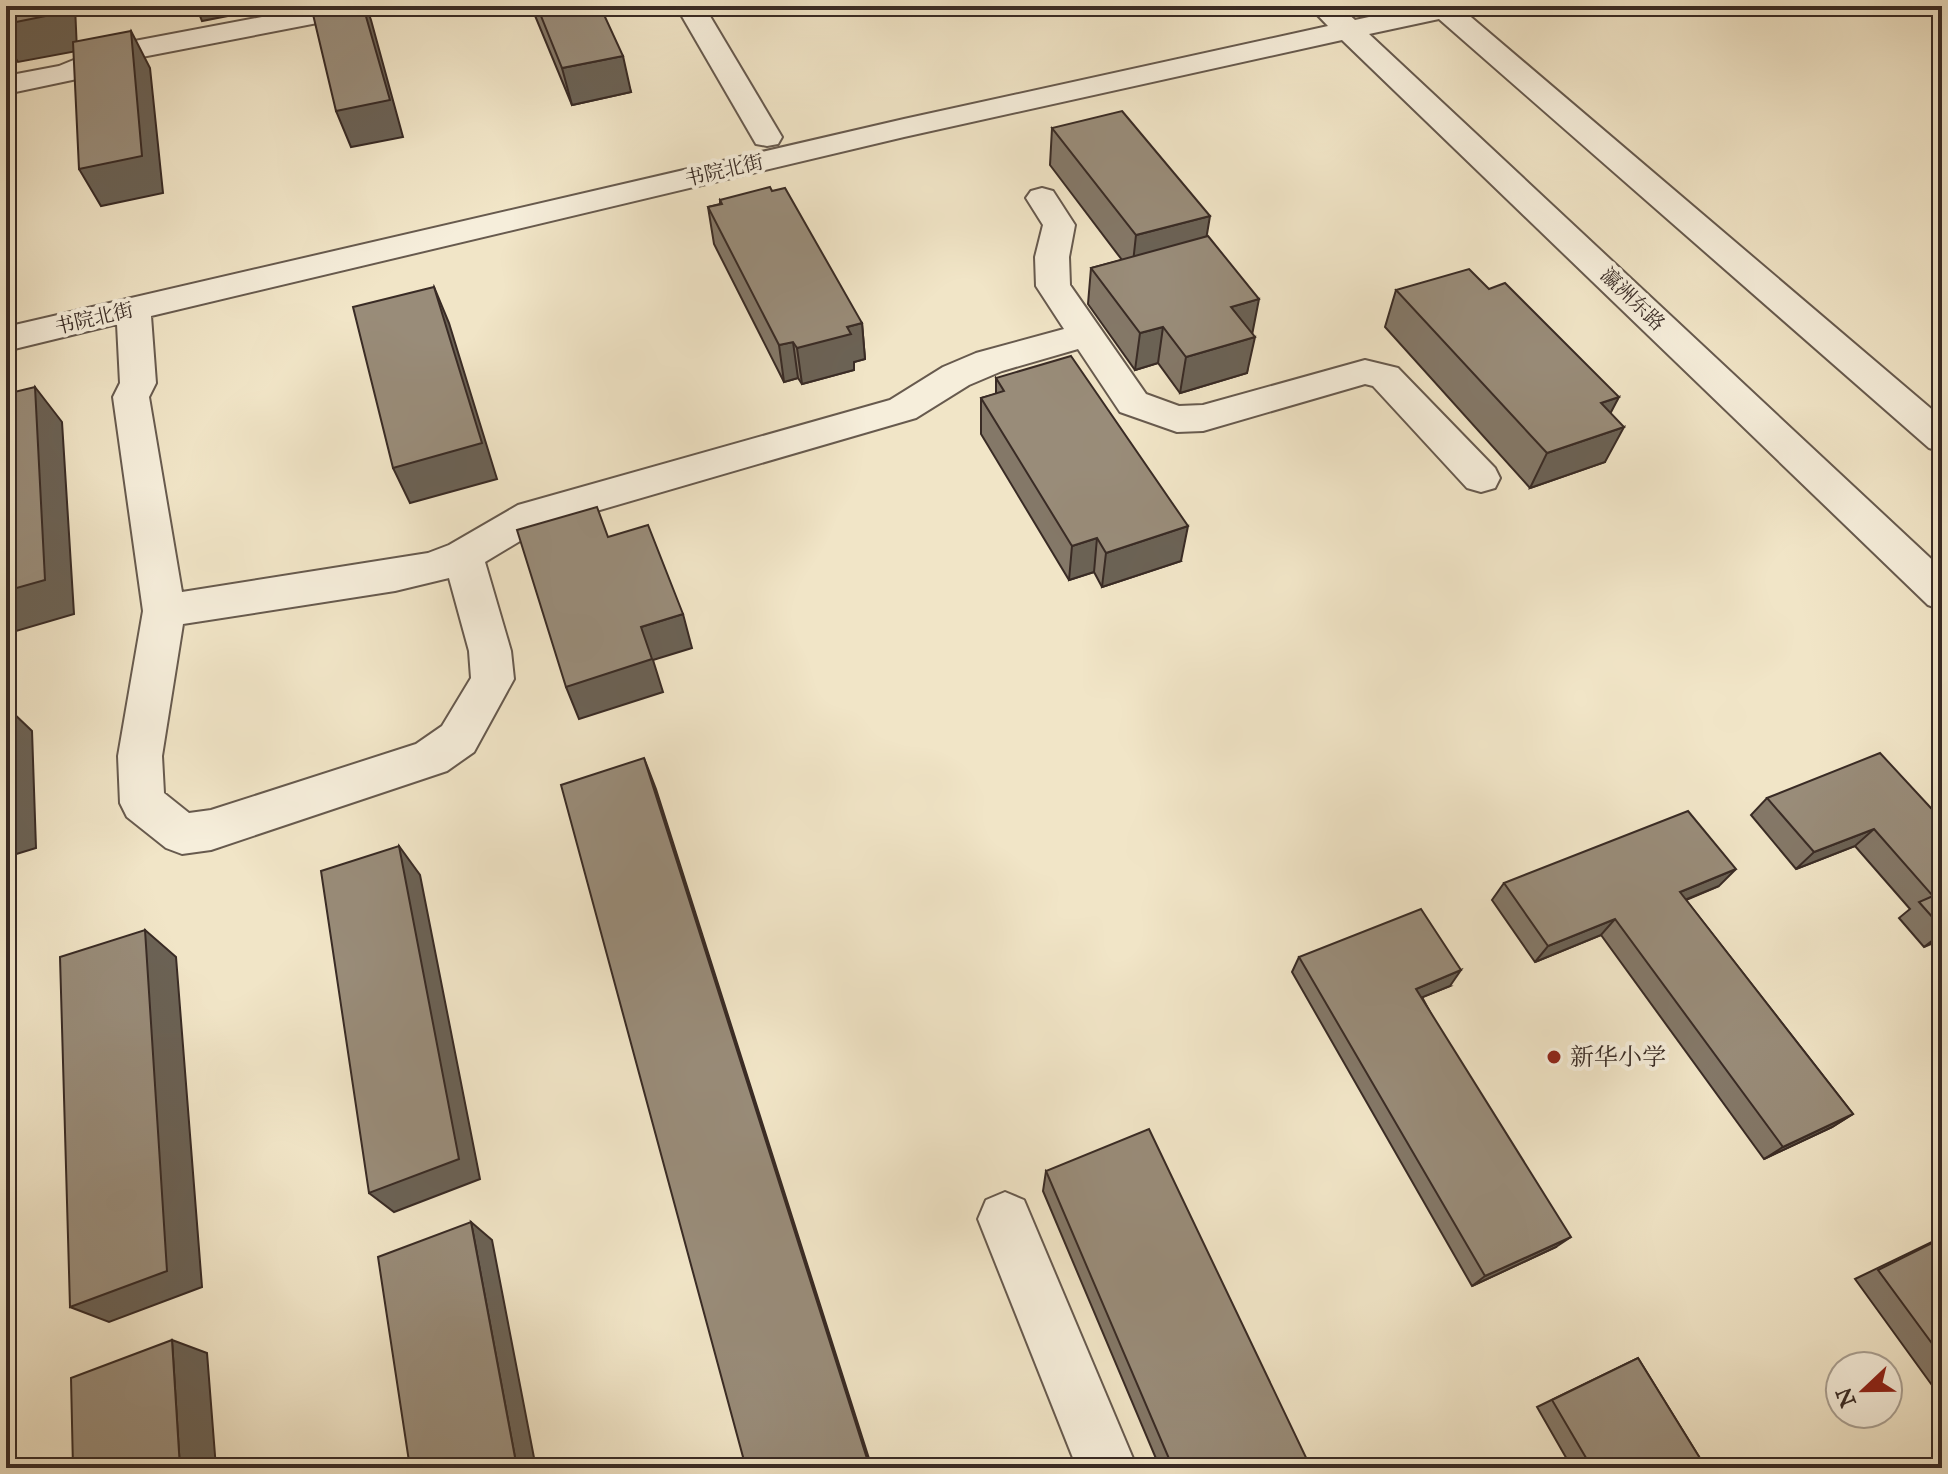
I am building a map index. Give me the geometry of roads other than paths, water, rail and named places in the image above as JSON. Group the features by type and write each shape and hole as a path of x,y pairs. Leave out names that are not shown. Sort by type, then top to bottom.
{"street":[{"path":"6,85 67,73 108,55 364,6"},
{"path":"690,6 767,137"},
{"path":"1443,8 1942,439"},
{"name":"书院北街","path":"6,313 767,137 1335,13 1443,8"},
{"name":"书院北街","path":"6,339 904,128 1335,13"},
{"name":"瀛洲东路","path":"1335,13 1942,594"},
{"path":"1042,198 1059,225 1052,257 1053,286 1133,403 1177,419 1203,418 1365,372 1385,377 1481,478"},
{"path":"133,309 138,383 131,397 164,611 140,756 142,795 143,803 182,834 211,830 431,758 458,739 493,679 490,651 463,556"},
{"path":"164,611 395,576 463,556 532,515 903,409 956,376 989,362 1084,335"},
{"path":"1005,1219 1107,1468"}],"place":[{"name":"新华小学","path":"1554,1057"}]}
